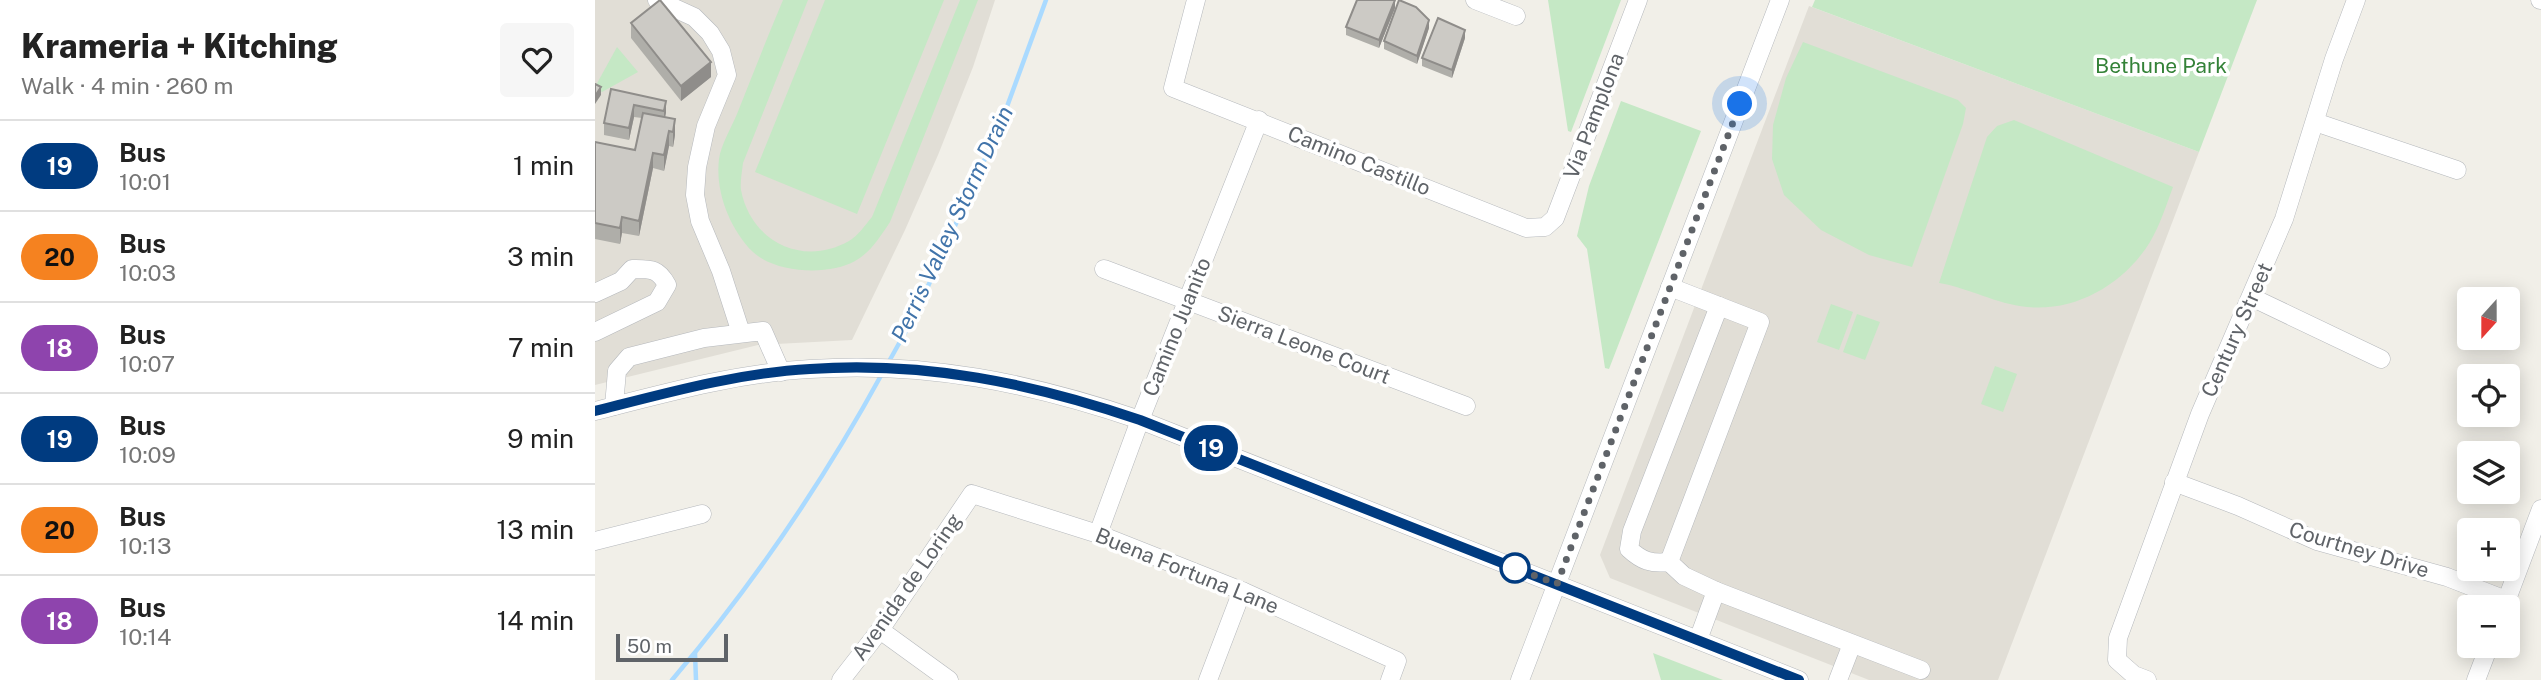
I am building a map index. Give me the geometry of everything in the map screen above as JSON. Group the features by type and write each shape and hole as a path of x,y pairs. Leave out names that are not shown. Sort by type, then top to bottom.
{"street":[{"path":"657,0 694,17 710,33 722,51 727,75 706,126 697,167 695,195 699,221 720,271 741,333"},
{"name":"Camino Castillo","path":"1196,0 1173,88 1526,228 1545,227"},
{"path":"1475,0 1516,16"},
{"name":"Via Pamplona","path":"1545,227 1555,218 1637,0"},
{"path":"1520,680 1780,0"},
{"name":"Century Street","path":"2147,680 2134,675 2117,660 2119,638 2217,370 2284,219 2334,60 2356,0"},
{"name":"Camino Juanito","path":"1097,534 1259,120"},
{"path":"2315,121 2457,170"},
{"path":"595,292 621,281 632,269 650,269 661,274 667,285 657,302 595,332"},
{"name":"Sierra Leone Court","path":"1104,269 1466,406"},
{"path":"1669,562 1759,322 1670,287"},
{"path":"2251,297 2381,359"},
{"path":"1669,562 1655,564 1641,560 1629,549 1632,531 1719,306"},
{"path":"614,406 617,371 629,357 704,338 763,331 781,372"},
{"path":"595,411 683,388 781,372 849,368 925,369 1023,385 1085,401 1140,420 1799,680"},
{"name":"Courtney Drive","path":"2174,482 2238,506 2317,541 2447,576 2486,595"},
{"name":"Buena Fortuna Lane","path":"972,494 1097,534 1242,591 1397,661 1390,680"},
{"name":"Avenida de Loring","path":"841,680 880,630 972,494"},
{"path":"2508,595 2541,509"},
{"path":"595,541 702,514"},
{"path":"1669,562 1684,576 1716,591 1921,670"},
{"path":"1208,680 1242,591"},
{"path":"1699,640 1716,591"},
{"path":"880,630 949,680"},
{"path":"1838,680 1852,644"},
{"path":"2476,680 2484,658"}],"shaded area":[{"path":"595,0 995,0 973,67 938,155 852,340 758,345 595,385"},
{"path":"1809,6 2199,152 1998,680 1869,680 1610,578 1600,555"}],"green space":[{"path":"783,0 808,0 743,163 741,190 756,224 767,236 781,245 814,251 849,241 872,217 960,0 978,0 890,222 875,244 861,257 831,269 788,268 763,259 753,252 731,221 719,184 722,148"},
{"path":"825,0 944,0 857,214 755,172"},
{"path":"1548,0 1621,0 1571,132 1568,131"},
{"name":"Bethune Park","path":"1815,0 2257,0 2199,152 1812,7"},
{"path":"1803,42 1958,100 1966,108 1963,124 1912,267 1869,255 1821,230 1784,195 1772,159 1773,125 1786,78"},
{"path":"617,47 638,72 602,92 595,87"},
{"path":"1621,101 1701,131 1609,369 1605,368 1587,249 1577,236 1589,186"},
{"path":"2014,120 2173,187 2157,229 2139,257 2113,282 2081,300 2063,305 2027,307 2004,303 1939,283 1987,137 1997,126"},
{"path":"1831,304 1853,312 1839,350 1817,342"},
{"path":"1857,314 1880,322 1865,360 1843,352"},
{"path":"1995,366 2017,374 2003,412 1981,404"},
{"path":"1653,653 1723,680 1661,680"}],"building":[{"path":"660,0 711,62 681,86 631,23"},
{"path":"1357,0 1395,0 1379,40 1346,27"},
{"path":"1399,0 1416,7 1429,20 1417,56 1384,41"},
{"path":"1438,18 1465,30 1452,70 1422,58"},
{"path":"595,84 601,87 595,96"},
{"path":"611,89 666,101 664,111 634,105 629,128 604,123"},
{"path":"643,113 675,119 673,132 669,131 664,155 653,153 639,221 622,217 620,228 595,223 595,142 635,150"}],"waterway":[{"name":"Perris Valley Storm Drain","path":"887,365 916,313 1001,123 1046,0"},
{"name":"Perris Valley Storm Drain","path":"672,680 759,570 811,493 883,372"},
{"path":"695,653 696,680"}],"bus line":[{"name":"19","path":"595,411 683,388 808,369 925,369 1023,385 1085,401 1140,420 1799,680"}],"route":[{"path":"1515,568 1507,565 1557,584 1740,104"}]}
